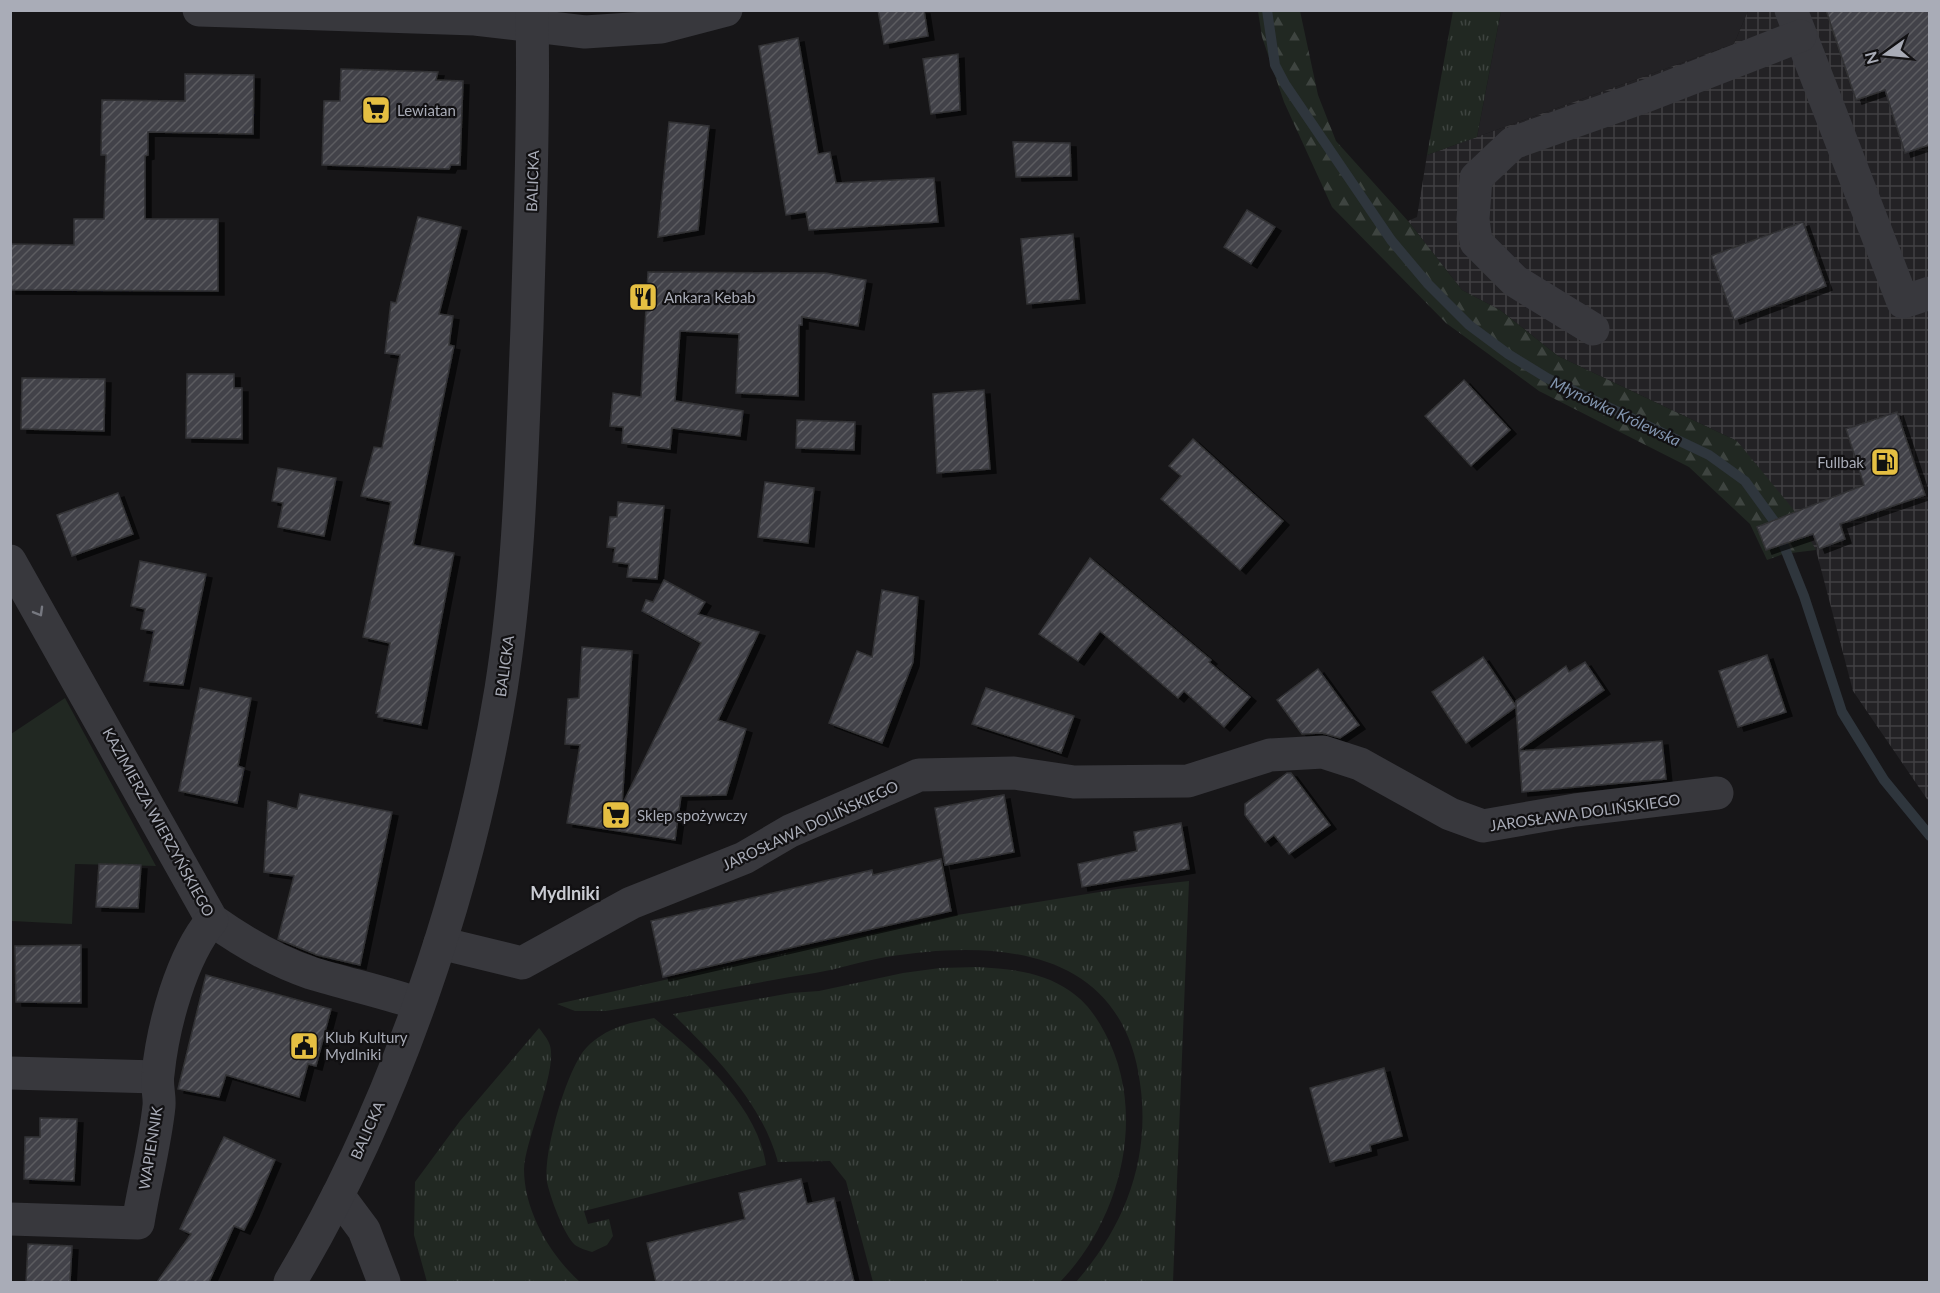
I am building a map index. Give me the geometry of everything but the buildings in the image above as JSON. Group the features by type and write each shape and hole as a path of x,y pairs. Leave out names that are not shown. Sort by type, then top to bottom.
{"street":[{"path":"199,10 475,19 532,18 585,32 661,27 726,10"},
{"name":"BALICKA","path":"290,1282 338,1195 419,1004 440,943 471,831 491,742 511,611 523,421 532,162 532,18"},
{"path":"1593,329 1515,281 1476,242 1473,219 1476,178 1513,143 1646,96 1795,23 1903,302 1929,293"},
{"name":"KAZIMIERZA WIERZYŃSKIEGO","path":"10,561 212,920 238,939 301,968 419,1004"},
{"name":"JAROSŁAWA DOLIŃSKIEGO","path":"440,943 522,963 631,903 744,858 790,831 919,775 1014,773 1074,782 1188,781 1270,755 1323,752 1360,764 1450,814 1483,826 1575,810 1718,793"},
{"name":"WAPIENNIK","path":"10,1218 138,1223 159,1105 157,1077 161,1048 186,960 199,936 212,920"},
{"path":"10,1072 157,1077"},
{"path":"338,1195 364,1230 384,1282"}],"shaded area":[{"path":"1501,11 1748,11 1734,44 1477,137"},
{"path":"1748,11 1929,11 1929,802 1853,691 1816,550 1737,441 1558,356 1500,310 1462,290 1408,221 1417,217 1427,155 1734,44"}],"green space":[{"path":"1258,11 1300,11 1318,95 1336,141 1408,221 1462,290 1500,310 1558,356 1737,441 1793,509 1816,550 1783,554 1767,560 1750,524 1689,467 1539,391 1446,323 1332,207 1284,102 1262,37"},
{"path":"1453,11 1501,11 1477,137 1427,155"},
{"path":"65,698 156,866 75,864 72,924 11,921 11,734"},
{"path":"1189,881 1173,1282 1076,1282 1108,1238 1121,1214 1130,1190 1138,1164 1142,1138 1140,1083 1128,1038 1108,1003 1081,979 1048,962 1010,953 970,950 928,952 886,957 824,971 606,1011 575,1011 557,1004 951,916 1118,889"},
{"path":"978,967 1026,973 1060,985 1081,1000 1102,1027 1118,1064 1125,1097 1126,1130 1122,1164 1112,1197 1099,1228 1081,1256 1060,1282 873,1282 846,1181 830,1161 778,1162 771,1140 749,1100 705,1047 673,1014 791,993 819,991 903,973 940,968"},
{"path":"654,1018 707,1065 739,1102 761,1143 766,1165 584,1211 588,1224 609,1219 613,1236 607,1245 592,1252 577,1246 566,1233 547,1182 549,1151 558,1111 572,1072 587,1047 602,1035 618,1027"},
{"path":"539,1028 549,1043 550,1068 526,1156 525,1185 541,1231 559,1259 580,1282 427,1282 414,1235 415,1182 460,1121"}],"waterway":[{"name":"Młynówka Królewska","path":"1267,10 1275,65 1285,84 1391,240 1428,284 1469,325 1508,354 1547,378 1709,455 1745,481 1774,521 1804,596 1842,712 1884,780 1930,836"}],"place":[{"name":"Lewiatan","path":"376,110"},
{"name":"Ankara Kebab","path":"643,297"},
{"name":"Fullbak","path":"1885,462"},
{"name":"Sklep spożywczy","path":"616,815"},
{"name":"Klub Kultury Mydlniki","path":"304,1046"}],"district":[{"name":"Mydlniki","path":"565,893"}]}
